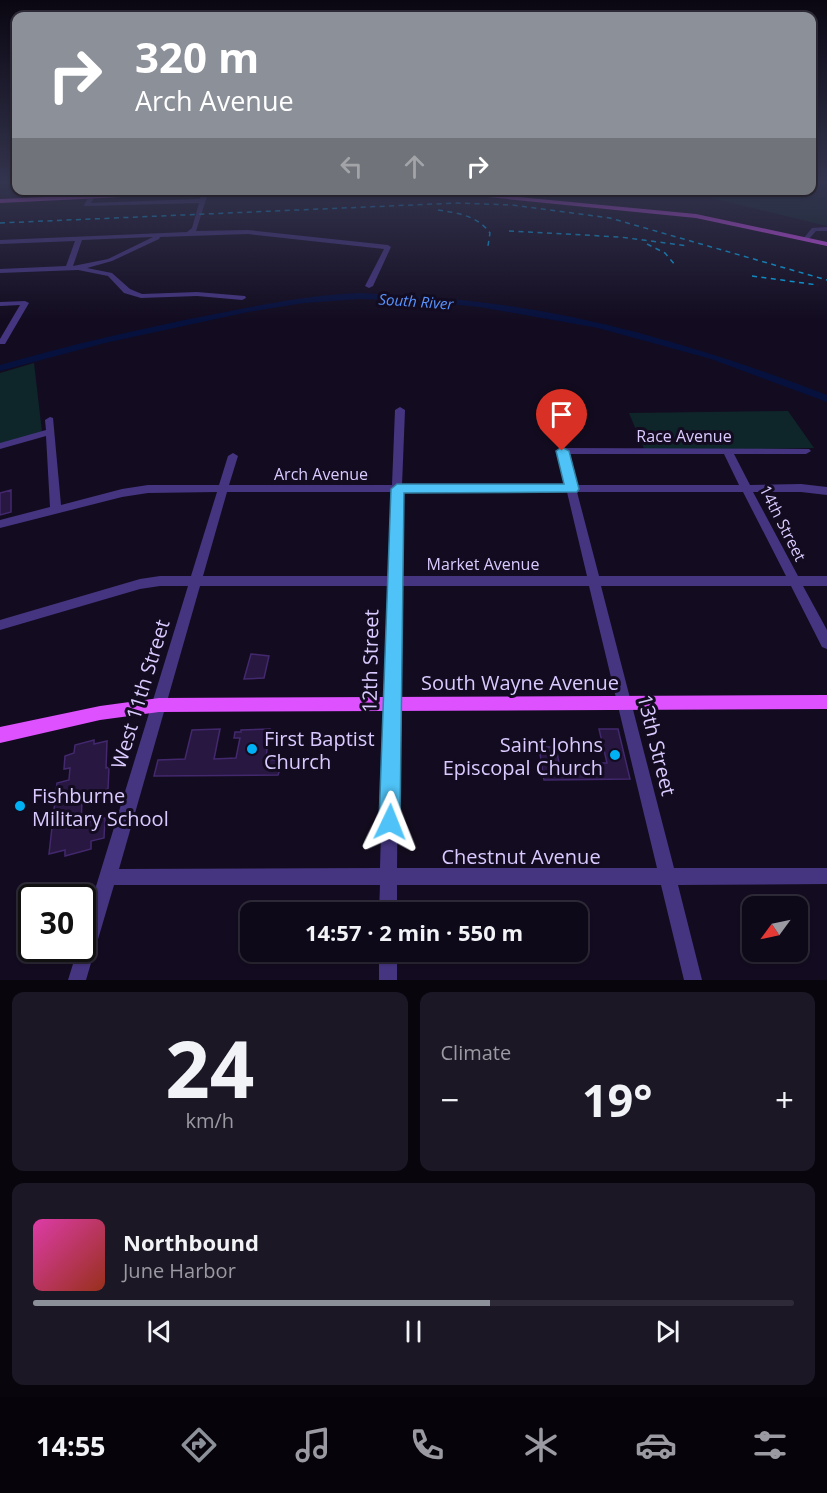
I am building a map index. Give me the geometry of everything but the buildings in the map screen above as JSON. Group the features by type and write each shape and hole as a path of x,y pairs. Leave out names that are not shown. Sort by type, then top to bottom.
{"main road":[{"path":"762,229 807,238"},
{"path":"763,229 827,243"},
{"name":"South Wayne Avenue","path":"0,735 100,713 159,705 827,702"}],"street":[{"path":"191,233 195,229"},
{"path":"807,238 814,229"},
{"path":"0,242 248,232 388,247 369,286"},
{"path":"78,268 110,260 163,236"},
{"path":"69,268 79,239"},
{"path":"0,271 78,268 110,274 127,291 141,296 197,294 242,298"},
{"path":"0,304 25,303 1,342"},
{"path":"1,342 15,341"},
{"name":"12th Street","path":"388,902 400,410"},
{"path":"50,420 56,510"},
{"path":"0,446 51,432"},
{"name":"Race Avenue","path":"562,451 806,451"},
{"name":"13th Street","path":"562,451 693,980"},
{"name":"14th Street","path":"727,451 827,643"},
{"name":"West 11th Street","path":"77,980 233,456"},
{"name":"Arch Avenue","path":"0,524 134,491 223,489 827,491"},
{"name":"Market Avenue","path":"0,625 150,582 827,581"},
{"name":"Chestnut Avenue","path":"107,878 827,876"},
{"path":"388,962 388,980"}],"green space":[{"path":"34,363 42,432 0,445 0,373"},
{"path":"788,411 814,448 645,451 629,413"}],"waterway":[{"name":"South River","path":"0,368 158,328 304,300 342,296 420,298 539,313 598,325 714,357 827,399"}],"railway":[{"path":"486,229 490,233 488,246"},
{"path":"648,229 827,280"},
{"path":"509,231 620,237 688,246"},
{"path":"647,244 665,253 676,266"},
{"path":"752,276 818,285"}],"place":[{"name":"First Baptist Church","path":"252,749"},
{"name":"Saint Johns Episcopal Church","path":"615,755"},
{"name":"Fishburne Military School","path":"20,806"}],"route":[{"path":"390,822 397,489 572,489 562,451"}]}
